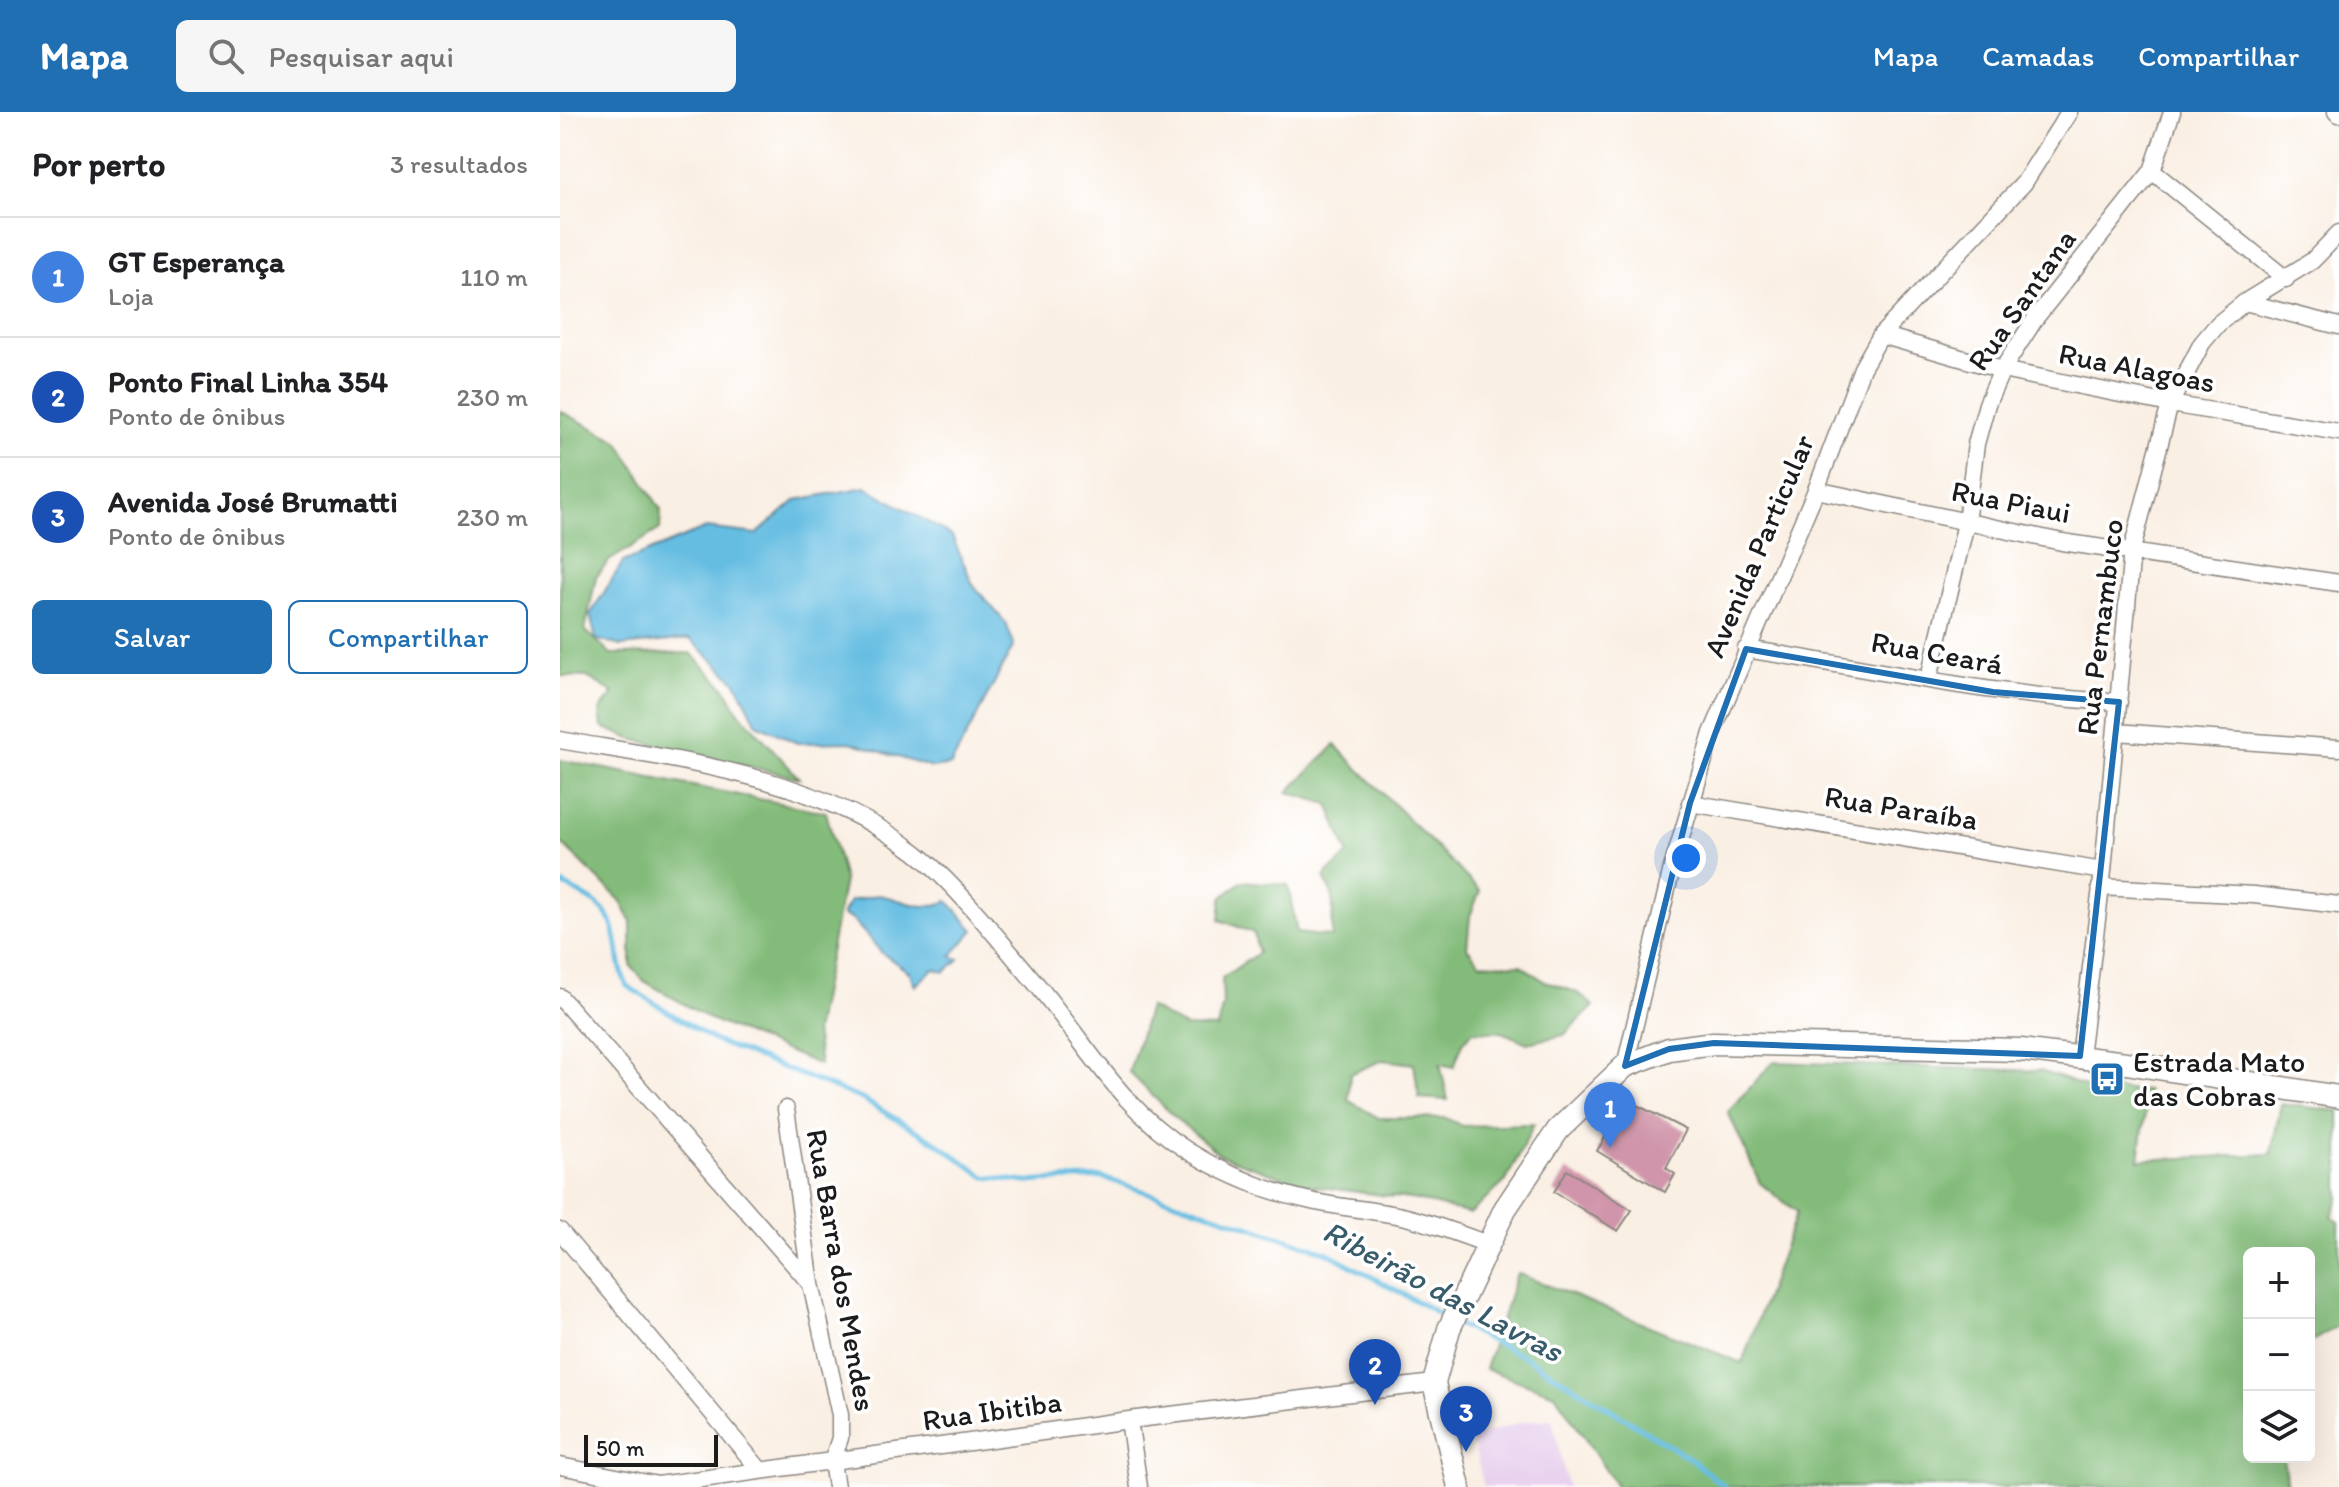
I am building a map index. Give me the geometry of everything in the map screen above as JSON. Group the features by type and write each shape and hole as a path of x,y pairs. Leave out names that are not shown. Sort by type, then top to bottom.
{"main road":[{"path":"1459,1487 1434,1383 1444,1343 1505,1209 1558,1130 1625,1066 1669,1049 1714,1043 2021,1050 2080,1056 2339,1097"}],"street":[{"name":"Avenida Particular","path":"1625,1066 1690,803 1712,733 1816,490 1862,368 1881,335 2024,183 2069,112"},
{"name":"Rua Santana","path":"1929,678 1966,523 1976,444 1987,404 2002,370 2037,316 2152,171 2172,112"},
{"path":"2152,171 2286,279"},
{"name":"Rua Pernambuco","path":"2080,1056 2102,879 2132,550 2170,404 2202,343 2245,302 2312,261 2339,233"},
{"path":"2245,302 2339,326"},
{"name":"Rua Alagoas","path":"1881,335 2002,370 2170,404 2339,432"},
{"name":"Rua Piaui","path":"1816,490 2062,542 2339,583"},
{"name":"Rua Ceará","path":"1746,649 2044,699 2119,702"},
{"path":"2116,732 2339,748"},
{"path":"560,740 685,762 757,780 812,796 884,831 917,854 997,939 1040,988 1116,1089 1151,1124 1186,1150 1269,1190 1405,1217 1487,1244"},
{"name":"Rua Paraíba","path":"1690,803 2102,879 2339,905"},
{"path":"560,997 811,1284"},
{"name":"Rua Barra dos Mendes","path":"786,1109 811,1284 840,1415 840,1438 832,1462 836,1487"},
{"path":"560,1231 760,1470"},
{"name":"Rua Ibitiba","path":"560,1466 643,1485 1434,1383"},
{"path":"1129,1420 1139,1487"}],"highlighted area":[{"path":"1746,649 1993,692 2119,702 2080,1056 1714,1043 1669,1049 1625,1066 1690,803"}],"shaded area":[{"path":"1552,1419 1568,1487 1484,1487 1472,1438 1522,1422"}],"green space":[{"path":"560,411 618,441 661,510 660,529 609,561 596,577 585,630 611,654 691,653 726,689 737,710 799,778 631,739 602,727 600,710 614,693 587,677 560,676"},
{"path":"1335,745 1480,891 1470,916 1467,948 1480,963 1521,965 1544,981 1576,992 1594,1006 1564,1035 1527,1043 1502,1032 1473,1031 1463,1042 1454,1067 1440,1064 1448,1100 1419,1098 1414,1064 1383,1060 1350,1074 1348,1100 1379,1118 1446,1118 1462,1126 1534,1124 1506,1181 1470,1214 1417,1200 1306,1185 1222,1156 1175,1118 1129,1072 1149,1007 1185,1027 1217,1028 1223,1004 1222,978 1258,953 1254,933 1220,920 1222,898 1242,881 1288,885 1297,933 1332,937 1333,897 1324,877 1348,854 1328,804 1288,792"},
{"path":"560,760 826,812 844,880 815,1032 820,1065 710,1019 644,981 631,966 631,921 620,900 560,842"},
{"path":"1773,1062 2041,1071 2089,1088 2148,1091 2139,1160 2271,1154 2281,1104 2339,1111 2339,1198 2332,1217 2339,1222 2339,1325 2315,1339 2315,1247 2243,1247 2243,1463 2284,1463 2287,1487 1617,1487 1555,1394 1485,1369 1517,1273 1742,1363 1797,1212 1760,1183 1728,1112"}],"water":[{"path":"866,487 952,536 973,585 1006,623 1014,645 951,765 932,768 850,742 797,743 757,724 736,682 690,639 621,646 596,639 590,615 623,562 706,528 757,534 796,500"},
{"path":"878,895 920,906 948,901 974,930 951,956 959,959 945,972 933,969 915,986 910,973 882,953 853,920 842,915 850,901"}],"building":[{"path":"1633,1103 1686,1130 1666,1168 1675,1174 1665,1192 1597,1151 1607,1134 1615,1139"},
{"path":"1567,1170 1632,1210 1618,1231 1554,1192"}],"waterway":[{"name":"Ribeirão das Lavras","path":"560,883 588,898 606,914 613,928 627,986 715,1041 862,1099 937,1143 985,1177 1027,1182 1101,1177 1326,1252 1447,1318"},
{"name":"Ribeirão das Lavras","path":"1459,1325 1527,1358 1688,1457 1725,1487"}],"place":[{"name":"Estrada Mato das Cobras","path":"2107,1079"},
{"name":"GT Esperança","path":"1610,1148"},
{"name":"Ponto Final Linha 354","path":"1375,1405"},
{"name":"Avenida José Brumatti","path":"1466,1452"}]}
